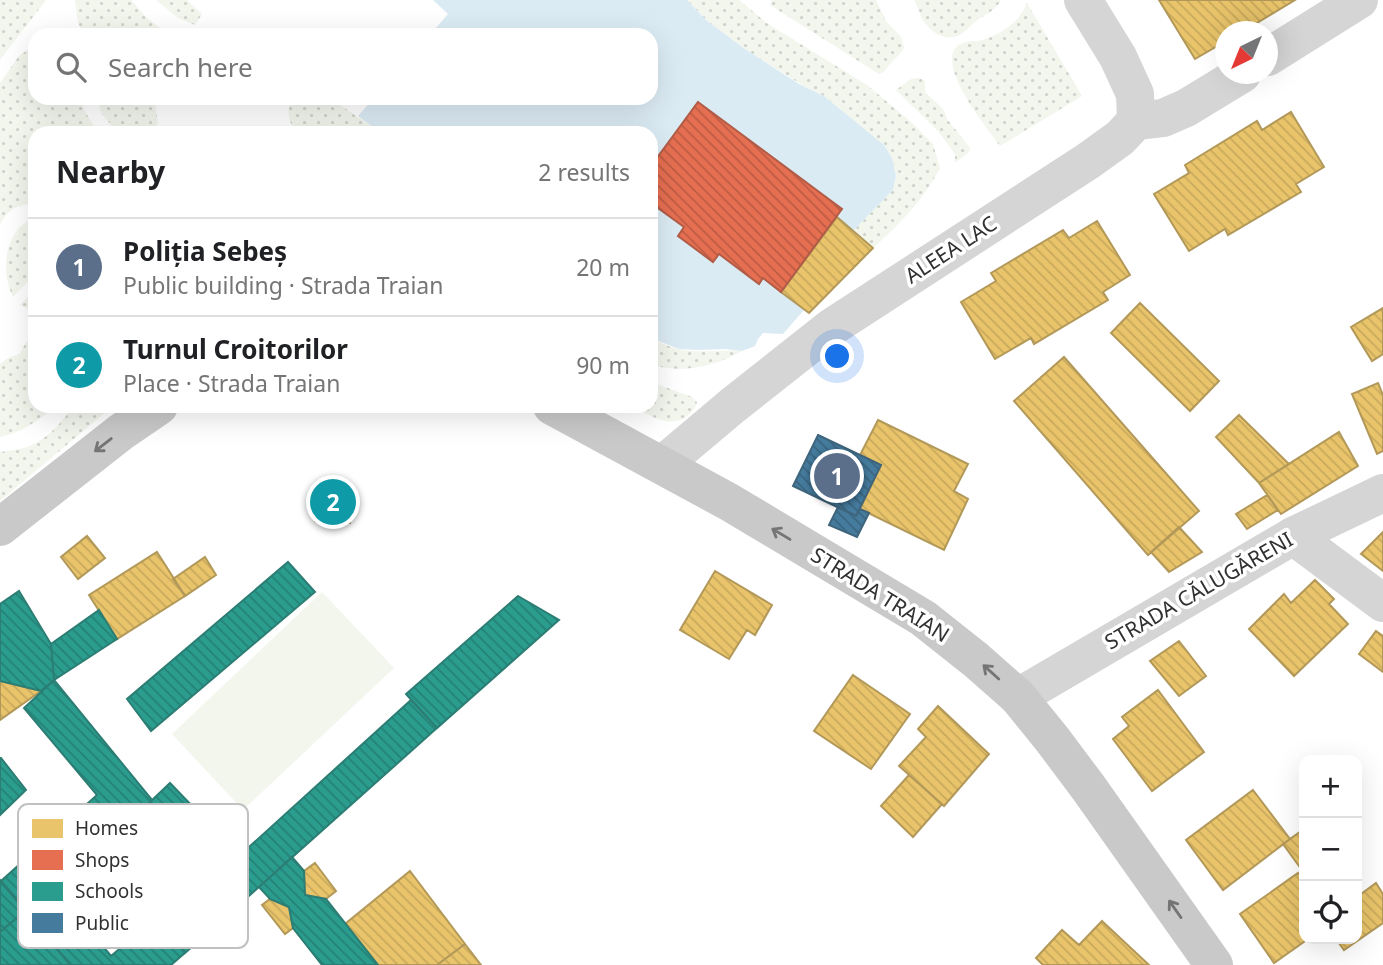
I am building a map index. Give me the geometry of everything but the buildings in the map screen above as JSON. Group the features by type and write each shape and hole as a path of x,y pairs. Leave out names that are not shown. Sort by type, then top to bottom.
{"main road":[{"path":"0,527 149,413"},
{"name":"STRADA TRAIAN","path":"565,413 729,502 923,618 976,660 1018,697 1088,787 1214,965"}],"street":[{"path":"1083,0 1118,57 1135,94 1136,121 1163,118 1186,108 1226,84"},
{"path":"1278,51 1359,0"},
{"name":"ALEEA LAC","path":"662,465 832,327 1088,161 1120,138 1136,121"},
{"name":"STRADA CĂLUGĂRENI","path":"1018,697 1293,536 1383,493"},
{"path":"1293,536 1383,603"}],"shaded area":[{"path":"0,0 46,0 0,60"},
{"path":"75,0 131,0 161,28 80,28"},
{"path":"156,0 187,0 202,14 195,25 178,18"},
{"path":"433,0 687,0 706,20 745,49 799,84 824,96 884,145 892,158 896,176 893,190 853,231 837,217 842,208 698,102 658,156 658,126 372,126 358,116 368,105 658,105 658,28 436,28 448,14"},
{"path":"687,0 739,0 768,24 867,85 933,144 940,168 910,211 873,248 853,231 893,190 896,176 892,158 884,145 824,96 745,49 706,20"},
{"path":"772,0 876,0 886,21 901,37 904,48 884,72 879,74 770,5"},
{"path":"914,0 1001,0 994,9 960,35 949,37 938,35 930,28 923,20"},
{"path":"1027,3 1082,96 1000,146 963,92 955,76 952,61 955,49 969,41 988,38 1011,25"},
{"path":"28,50 28,105 82,105 94,126 28,126 28,204 14,209 0,225 0,83 19,56"},
{"path":"911,79 925,81 925,92 943,109 947,119 970,148 969,152 955,163 955,154 938,131 896,90"},
{"path":"99,105 155,105 158,124 112,126 101,113"},
{"path":"340,105 371,126 292,126 289,107"},
{"path":"658,208 684,227 678,236 713,261 719,254 759,283 763,278 804,310 783,334 763,333 755,346 742,351 679,349 658,341"},
{"path":"28,221 28,281 13,297 6,263 11,241"},
{"path":"28,296 28,309 20,305"},
{"path":"28,341 28,413 47,413 30,425 0,437 0,364 20,354"},
{"path":"658,341 686,350 742,351 709,365 686,369 658,366"},
{"path":"658,385 692,397 697,402 689,415 682,420 657,419 645,413 658,413"},
{"path":"68,413 105,413 0,501 0,452 34,444"},
{"path":"322,592 394,668 248,805 237,804 172,734"}],"place":[{"name":"Poliția Sebeș","path":"837,476"},
{"name":"Turnul Croitorilor","path":"333,502"}]}
